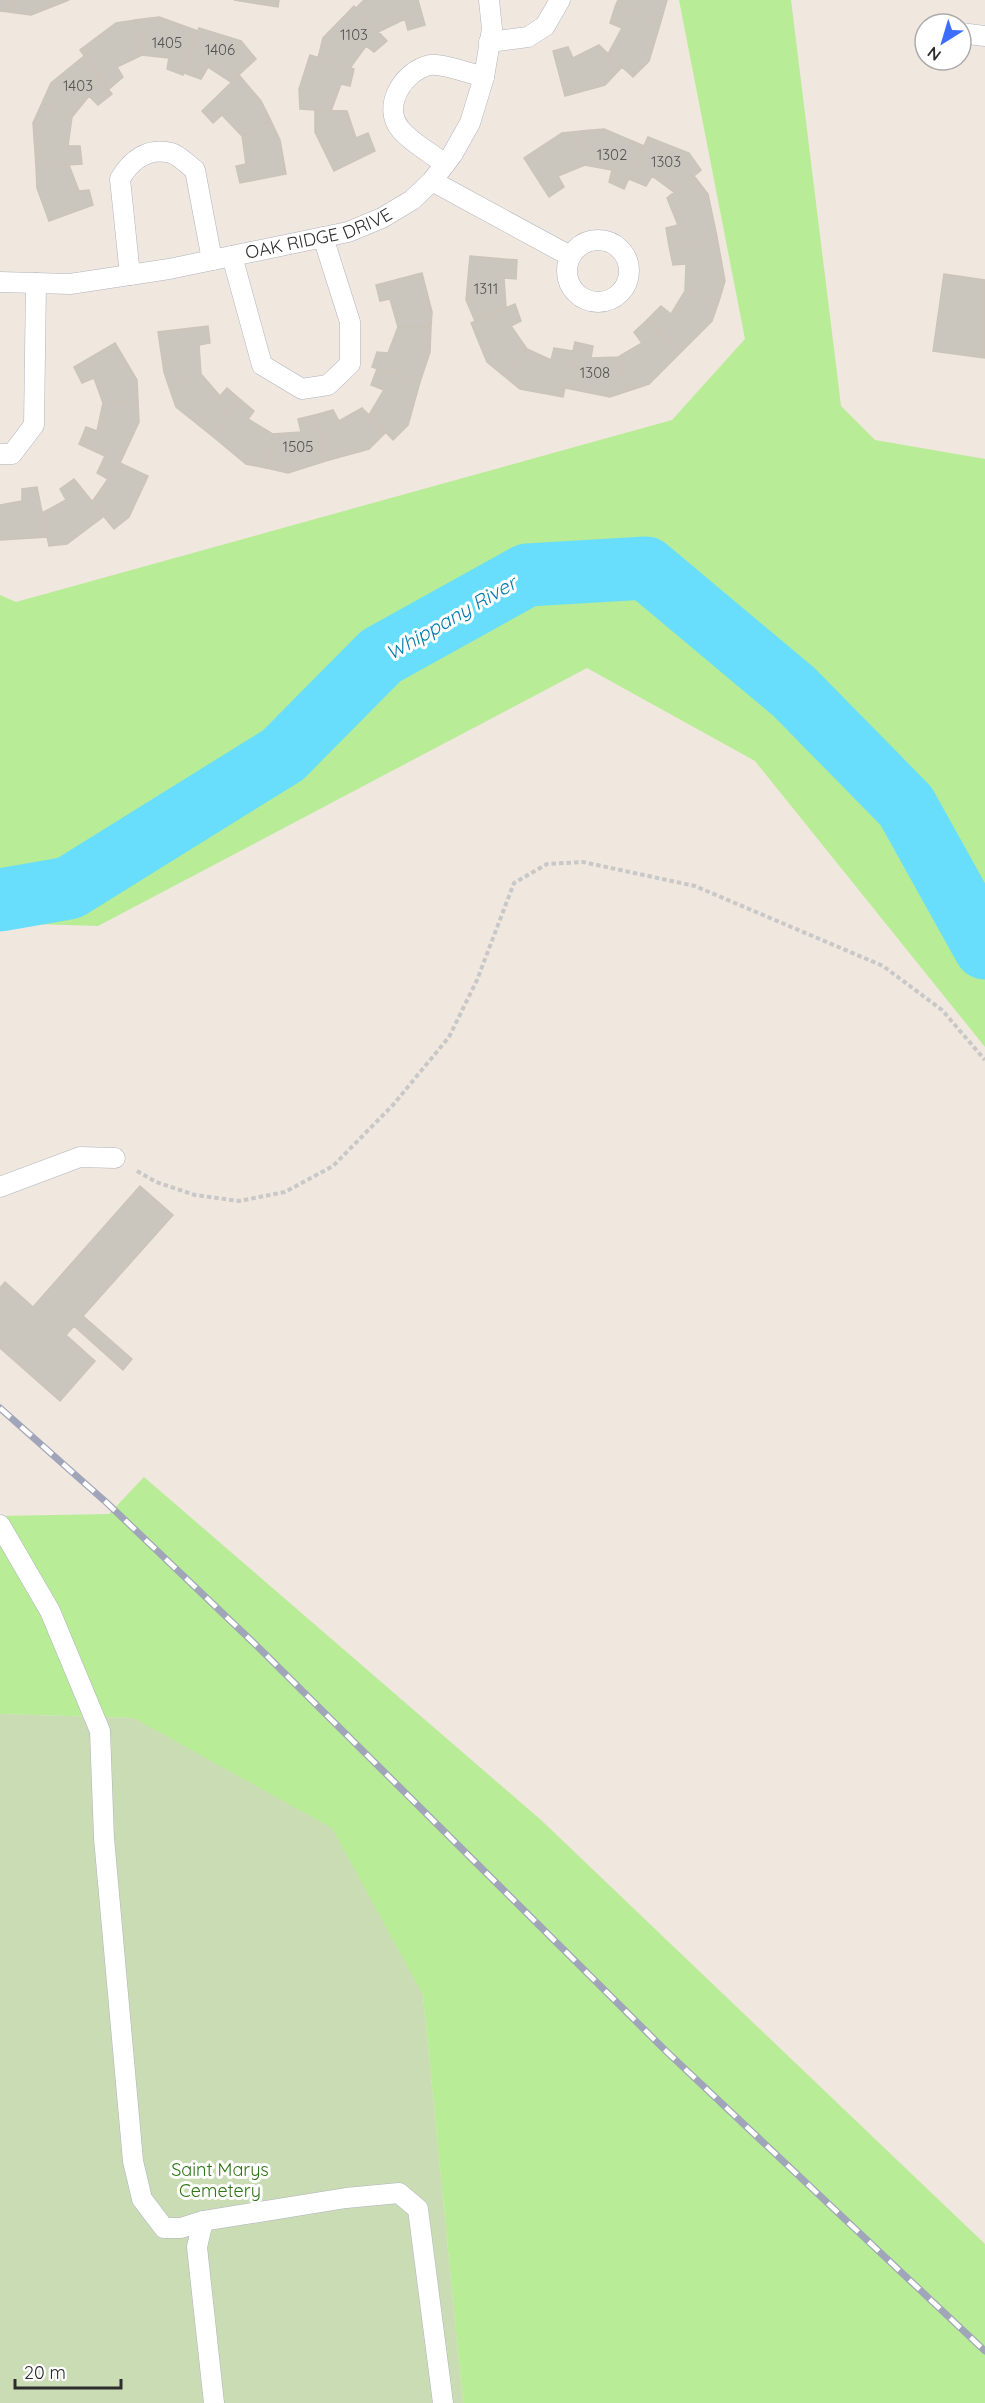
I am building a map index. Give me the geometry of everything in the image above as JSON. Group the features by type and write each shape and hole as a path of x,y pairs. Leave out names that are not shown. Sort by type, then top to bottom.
{"lane":[{"name":"OAK RIDGE DRIVE","path":"0,282 70,284 130,275 348,232 382,218 412,200 432,181 453,155 470,123 484,77 492,28 489,0"},
{"path":"489,42 528,37 545,26 560,0"},
{"path":"445,164 401,130 393,117 395,97 403,82 414,71 432,64 484,77"},
{"path":"130,275 120,179 128,165 144,153 172,153 195,170 212,260"},
{"path":"432,181 570,256"},
{"path":"232,256 262,365 302,389 328,385 350,364 350,322 323,237"},
{"path":"0,454 12,454 34,425 36,283"},
{"path":"0,1187 80,1157 115,1158"},
{"path":"0,1525 50,1611 100,1731 104,1838 133,2161 142,2199 164,2228 181,2228 203,2221 399,2193 418,2209 443,2403"},
{"path":"203,2221 197,2247 214,2403"}],"path":[{"path":"115,1158 156,1182 195,1195 239,1201 285,1192 333,1166 393,1105 449,1037 477,980 514,883 548,864 583,862 695,886 883,966 942,1010 985,1060"}],"green space":[{"path":"679,0 791,0 841,406 875,440 985,459 985,1047 755,761 587,668 98,926 0,923 0,595 16,602 672,420 745,339"},
{"path":"144,1477 541,1820 985,2244 985,2403 463,2403 423,1995 134,1718 0,1714 0,1516 109,1514"},
{"name":"Saint Marys Cemetery","path":"0,1714 134,1718 332,1828 423,1995 463,2403 0,2403"}],"building":[{"path":"0,0 11,0 9,12 0,11"},
{"path":"11,0 69,0 31,15 9,12"},
{"path":"234,0 279,0 278,7"},
{"path":"364,0 418,0 425,25 408,30 405,19 378,32 356,8"},
{"path":"618,0 667,0 661,21 615,7"},
{"path":"354,6 387,41 374,52 366,46 350,68 318,58 323,38"},
{"path":"615,7 661,21 649,61 633,77 608,54 622,28 610,23"},
{"path":"159,17 198,31 183,75 167,69 169,58 142,55 135,20"},
{"path":"135,20 142,55 117,67 123,77 108,90 80,50 116,23"},
{"path":"199,28 241,41 256,59 231,82 208,67 201,79 184,73"},
{"path":"599,45 622,67 605,85 565,96 553,51 568,47 573,58"},
{"path":"310,55 354,69 350,86 341,84 331,111 300,109 299,89"},
{"path":"84,56 112,94 98,105 89,96 72,117 42,103 51,83"},
{"path":"239,75 261,101 271,121 242,136 222,115 213,123 202,111"},
{"path":"42,103 72,117 68,146 80,146 82,164 36,167 33,123"},
{"path":"315,110 347,111 356,138 368,133 375,151 334,171 315,132"},
{"path":"271,121 280,140 286,174 240,183 236,166 246,164 242,136"},
{"path":"604,129 644,146 624,189 609,182 612,170 585,165 581,131"},
{"path":"581,131 585,165 558,176 564,187 549,197 524,158 562,133"},
{"path":"648,137 689,153 701,170 674,192 652,176 646,186 629,179"},
{"path":"69,165 79,191 89,190 93,205 49,221 37,188 36,167"},
{"path":"694,176 708,194 717,237 669,246 666,228 678,225 667,198"},
{"path":"717,237 725,281 719,301 685,291 686,264 673,265 669,246"},
{"path":"470,256 517,260 516,279 504,278 506,307 475,321 466,300"},
{"path":"422,273 432,312 431,327 398,327 390,299 380,301 376,285"},
{"path":"944,274 985,280 985,358 933,351"},
{"path":"685,291 719,301 712,321 680,353 647,320 661,306 671,314"},
{"path":"515,304 521,321 511,326 527,349 504,376 487,362 471,323"},
{"path":"647,320 680,353 649,384 628,391 618,357 642,343 634,332"},
{"path":"208,326 210,343 199,345 201,374 169,387 164,372 158,332"},
{"path":"398,327 431,327 430,352 420,382 372,367 377,352 388,353"},
{"path":"575,342 593,346 591,358 618,357 628,391 610,397 565,388"},
{"path":"115,343 137,380 138,401 103,403 94,378 82,383 74,367"},
{"path":"554,348 573,351 563,397 520,389 504,376 527,349 551,360"},
{"path":"377,369 420,382 408,425 393,440 369,415 384,390 371,385"},
{"path":"201,374 220,396 227,388 241,400 211,435 176,407 169,387"},
{"path":"241,400 254,411 248,419 273,434 266,468 246,464 211,435"},
{"path":"138,401 139,422 120,463 79,444 86,427 97,431 103,403"},
{"path":"362,408 386,432 369,449 329,460 315,415 333,410 339,421"},
{"path":"315,415 329,460 288,473 266,468 273,434 301,432 298,419"},
{"path":"105,456 148,476 129,517 114,529 92,502 108,479 97,473"},
{"path":"74,479 104,516 67,544 49,546 42,513 66,500 60,489"},
{"path":"37,487 47,537 0,540 0,505 22,501 22,489"},
{"path":"140,1186 173,1215 83,1316 132,1359 123,1370 74,1326 66,1335 95,1361 60,1401 0,1348 0,1288 5,1282 33,1307"}],"waterway":[{"name":"Whippany River","path":"0,900 69,888 283,755 381,656 527,575 646,568 794,692 906,806 985,948"}],"railway":[{"path":"0,1408 107,1503 258,1647 666,2051 985,2351"}]}
